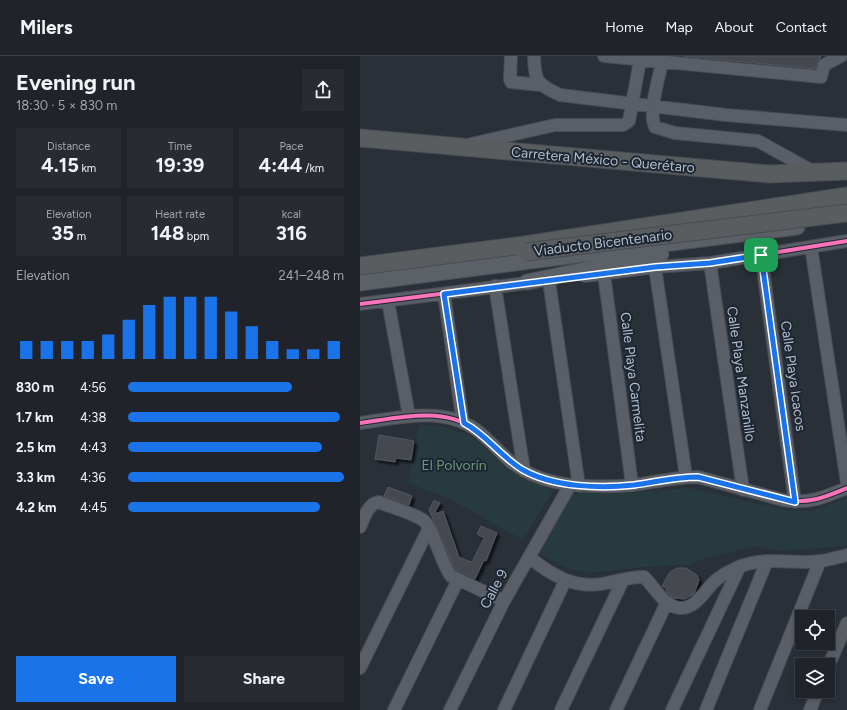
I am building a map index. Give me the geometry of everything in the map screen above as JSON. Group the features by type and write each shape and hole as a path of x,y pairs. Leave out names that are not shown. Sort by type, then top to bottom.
{"highway":[{"name":"Carretera México - Querétaro","path":"360,138 769,174 847,171"},
{"path":"815,173 847,164"},
{"path":"360,266 634,228 847,211"},
{"name":"Viaducto Bicentenario","path":"360,275 847,211"},
{"path":"634,228 773,231"}],"main road":[{"path":"360,283 773,231 847,211"},
{"path":"527,282 661,254 722,237"}],"street":[{"path":"511,56 511,82 540,85 560,95 726,115 847,125"},
{"path":"534,56 534,72 540,85"},
{"path":"604,56 821,77 824,65 841,56"},
{"path":"460,147 555,125 623,125 629,121 640,60"},
{"path":"662,62 652,120 655,126 675,133 758,141 815,173"},
{"path":"360,304 655,267 710,263 847,241"},
{"path":"811,247 847,483"},
{"name":"Calle Playa Icacos","path":"761,255 795,502"},
{"name":"Calle Playa Manzanillo","path":"710,263 743,490"},
{"path":"655,267 686,477"},
{"name":"Calle Playa Carmelita","path":"604,274 632,485"},
{"path":"549,281 574,485"},
{"path":"495,286 524,471"},
{"path":"444,294 464,423"},
{"path":"388,301 409,416"},
{"path":"360,423 409,416 435,416 464,423 484,436 511,462 524,471 555,482 574,485 632,485 686,477 698,477 743,490 795,502 822,499 847,488"},
{"name":"Calle 9","path":"450,710 504,601 529,557 574,485"},
{"path":"360,527 371,505 375,502 379,502 423,520 429,528 446,570 458,580 504,601"},
{"path":"360,668 429,528"},
{"path":"529,557 543,569 564,580 584,585 598,585 637,576 644,577 667,602 681,608 689,606 697,601 714,581 725,573 752,562 767,560 820,562 847,555"},
{"path":"706,710 767,560"},
{"path":"760,710 820,562"},
{"path":"672,710 740,566"},
{"path":"394,710 458,580"},
{"path":"504,710 564,580"},
{"path":"561,710 623,580"},
{"path":"616,710 667,602"},
{"path":"832,658 847,623"},
{"path":"810,710 815,698"}],"green space":[{"name":"El Polvorín","path":"419,425 440,426 472,436 507,469 525,480 554,490 523,540 452,500 408,483"},
{"path":"689,488 786,510 810,511 847,498 847,546 781,551 755,546 703,559 690,565 641,567 590,573 566,568 537,552 572,493 629,493"}],"building":[{"path":"683,56 821,56 815,69"},
{"path":"379,435 414,441 411,460 396,458 395,462 375,459"},
{"path":"388,487 412,496 409,505 384,496"},
{"path":"434,500 440,503 434,514 443,511 459,557 471,562 473,560 484,538 477,534 481,526 497,533 486,561 484,560 475,579 456,570 454,567 429,510"},
{"path":"678,568 686,568 697,575 699,580 694,594 685,599 673,598 667,592 666,588 662,586 670,572"}],"cycle path":[{"path":"360,304 655,267 710,263 847,241"},
{"path":"360,423 419,416 434,416 462,422 475,429 511,462 521,469 549,481 564,484 625,486 698,477 783,500 792,501 808,501 847,488"}],"route":[{"path":"761,255 795,502 743,490 698,477 686,477 632,485 579,486 555,482 524,471 511,462 474,428 464,423 444,294 502,285 549,281 655,267 710,263 761,255"}]}
